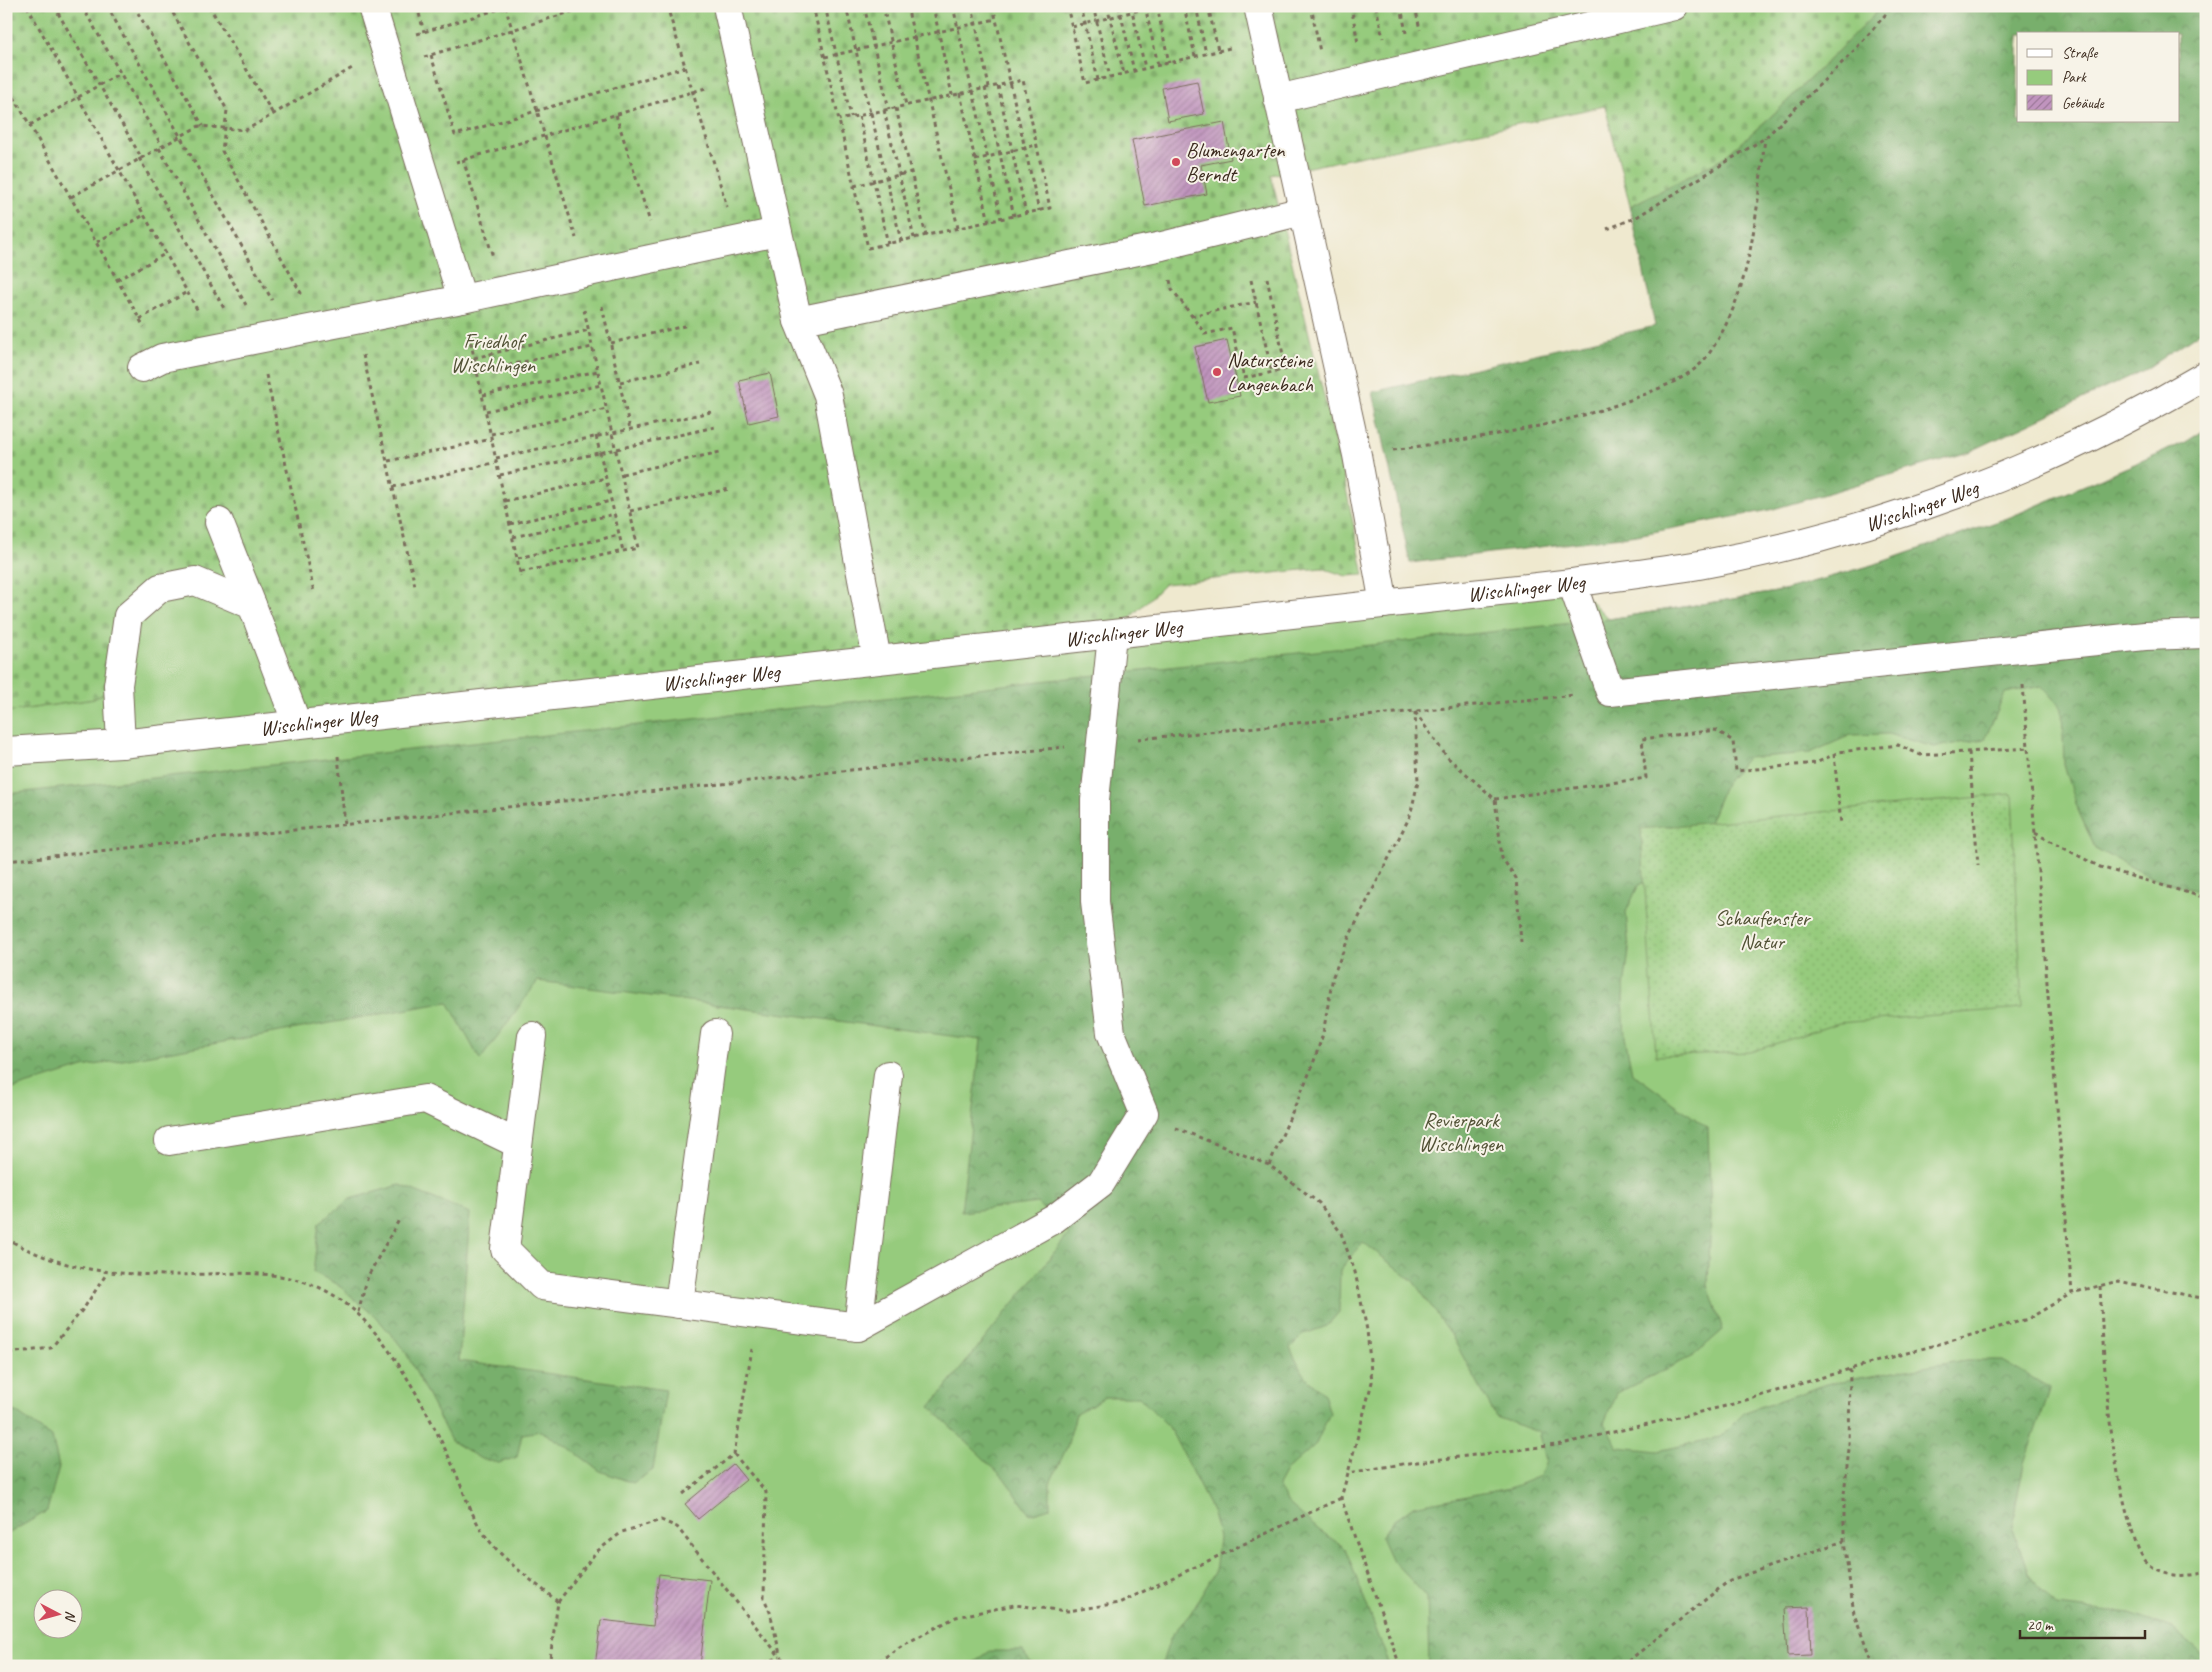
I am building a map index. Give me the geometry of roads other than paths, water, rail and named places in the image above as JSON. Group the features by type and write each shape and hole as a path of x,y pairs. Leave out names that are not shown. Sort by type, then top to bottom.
{"street":[{"path":"372,6 462,299"},
{"path":"727,6 798,322 828,395 877,660"},
{"path":"1258,6 1357,455 1384,604"},
{"path":"1278,98 1674,6"},
{"path":"798,322 1162,246 1303,212"},
{"path":"152,363 777,232"},
{"name":"Wischlinger Weg","path":"6,751 121,744 1572,583 1699,565 1834,534 1973,487 2036,461 2159,403 2206,375"},
{"path":"219,522 297,724"},
{"path":"121,744 118,685 128,616 160,588 195,581 252,605"},
{"path":"1572,583 1610,692 2145,636 2206,634"},
{"path":"532,1036 505,1249 542,1286 858,1327 1054,1219 1101,1183 1144,1113 1111,1033 1095,902 1095,800 1112,635"},
{"path":"679,1304 714,1034"},
{"path":"858,1327 888,1075"},
{"path":"169,1141 425,1099 518,1144"}],"place":[{"name":"Blumengarten Berndt","path":"1176,162"},
{"name":"Natursteine Langenbach","path":"1217,372"}],"park label":[{"name":"Friedhof Wischlingen","path":"493,353"},
{"name":"Schaufenster Natur","path":"1762,930"},
{"name":"Revierpark Wischlingen","path":"1461,1132"}]}
